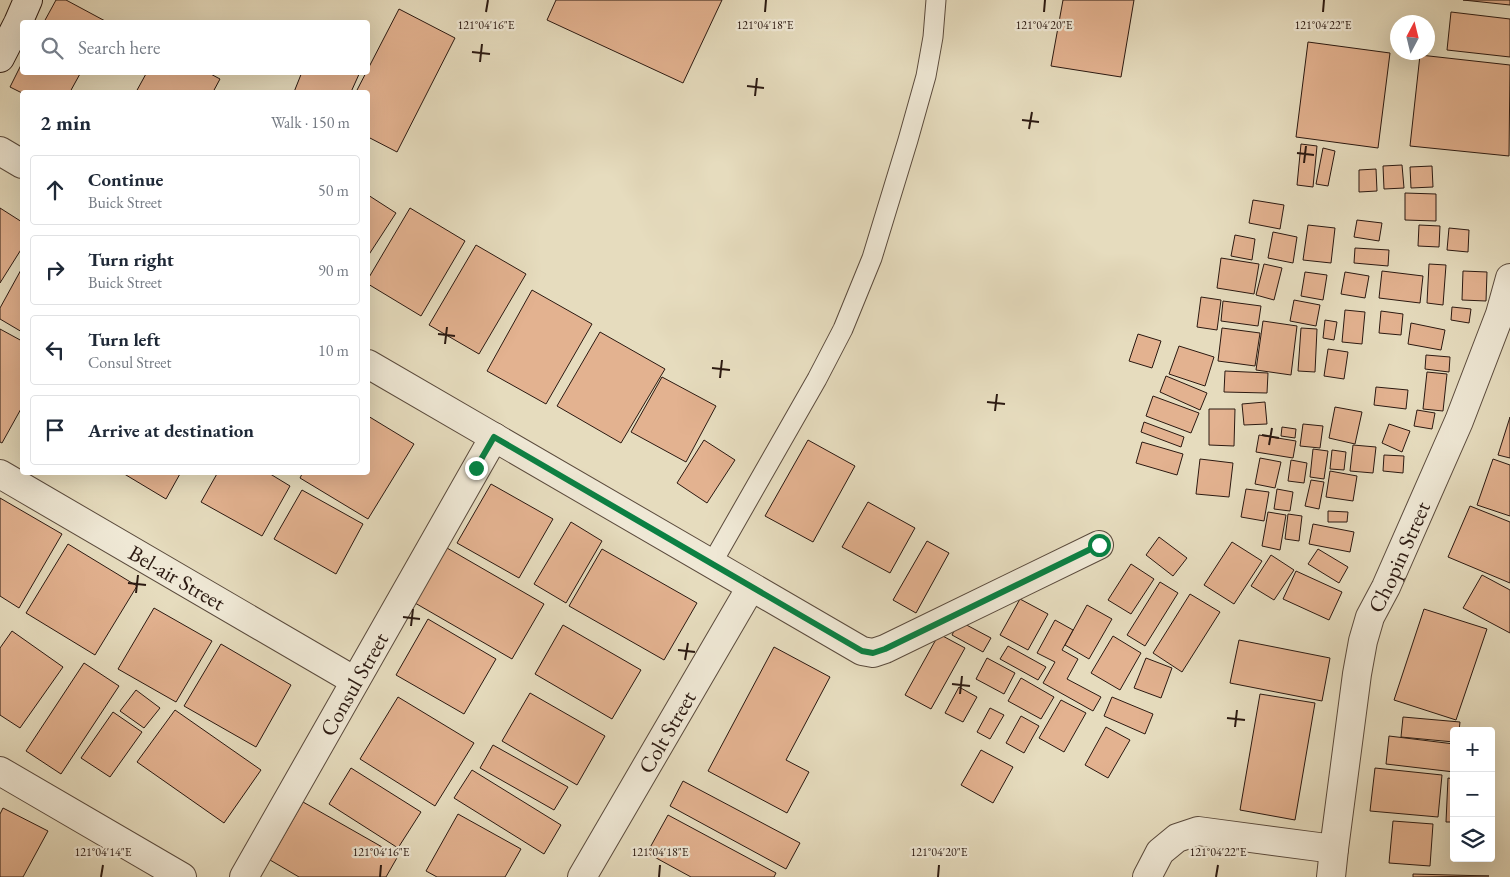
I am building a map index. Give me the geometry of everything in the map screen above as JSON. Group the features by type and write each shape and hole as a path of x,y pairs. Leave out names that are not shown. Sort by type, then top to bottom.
{"street":[{"path":"0,58 28,0"},
{"path":"0,151 20,163"},
{"name":"Chopin Street","path":"1331,877 1357,674 1370,617 1386,587 1459,421 1500,314 1510,278"},
{"path":"370,365 862,651 873,653 894,645 1099,545"},
{"name":"Consul Street","path":"244,877 494,437"},
{"name":"Bel-air Street","path":"0,474 355,682"},
{"name":"Colt Street","path":"582,877 751,587"},
{"path":"0,771 182,877"},
{"path":"1147,877 1160,852 1177,838 1198,831 1334,848"}],"lane":[{"path":"712,563 817,379 843,329 868,267 926,76 933,37 936,0"}],"building":[{"path":"56,0 66,0 103,20 45,20"},
{"path":"556,0 722,0 683,83 547,20"},
{"path":"1063,0 1134,0 1121,77 1051,66"},
{"path":"1463,0 1510,0 1510,5"},
{"path":"399,9 455,38 397,152 370,138 370,90 357,90 365,75 370,75 370,65"},
{"path":"1451,12 1510,19 1510,57 1447,50"},
{"path":"1308,42 1390,53 1378,148 1296,137"},
{"path":"1435,57 1510,65 1509,156 1410,146 1419,60 1435,60"},
{"path":"20,67 20,75 79,75 71,90 20,90 20,92 10,87"},
{"path":"145,75 213,75 220,79 214,90 137,90"},
{"path":"301,75 359,75 352,90 295,90"},
{"path":"1301,144 1317,146 1313,187 1297,185"},
{"path":"1323,148 1335,151 1328,186 1316,184"},
{"path":"1402,165 1404,188 1384,189 1383,166"},
{"path":"1432,166 1433,187 1411,188 1410,167"},
{"path":"1376,169 1377,191 1359,192 1359,170"},
{"path":"1405,193 1436,194 1436,221 1405,220"},
{"path":"370,196 396,213 370,253"},
{"path":"1253,200 1284,205 1280,229 1249,223"},
{"path":"0,208 20,221 20,251 0,283"},
{"path":"410,208 465,241 421,316 370,285 370,276"},
{"path":"1357,220 1382,223 1379,241 1354,237"},
{"path":"1308,225 1335,228 1331,263 1303,260"},
{"path":"1419,225 1440,226 1439,247 1418,246"},
{"path":"1449,228 1469,230 1468,252 1447,250"},
{"path":"1273,232 1297,237 1293,263 1268,258"},
{"path":"1235,235 1255,239 1252,260 1231,256"},
{"path":"476,245 526,274 479,354 429,325"},
{"path":"1355,248 1389,250 1388,266 1354,263"},
{"path":"1221,258 1259,264 1254,294 1217,288"},
{"path":"1264,264 1282,268 1274,300 1256,295"},
{"path":"1429,264 1446,265 1443,305 1427,303"},
{"path":"1382,271 1423,276 1420,303 1379,298"},
{"path":"1463,271 1487,272 1486,301 1462,300"},
{"path":"20,272 20,331 0,319 0,308"},
{"path":"1305,272 1327,275 1323,300 1301,296"},
{"path":"1345,272 1369,276 1365,298 1341,294"},
{"path":"532,290 592,324 546,404 487,371"},
{"path":"1201,297 1221,300 1217,330 1197,327"},
{"path":"1294,300 1320,305 1316,326 1290,321"},
{"path":"1223,301 1261,306 1258,326 1221,321"},
{"path":"1452,307 1471,309 1469,323 1451,320"},
{"path":"1345,310 1365,312 1362,344 1342,342"},
{"path":"1381,311 1403,314 1401,335 1379,333"},
{"path":"1325,320 1337,322 1334,340 1323,338"},
{"path":"1263,321 1297,326 1291,375 1256,370"},
{"path":"1411,323 1445,330 1441,350 1408,344"},
{"path":"1222,328 1260,333 1255,366 1218,361"},
{"path":"1301,328 1317,329 1315,372 1298,371"},
{"path":"0,329 20,340 20,411 2,443 0,442"},
{"path":"600,332 665,369 621,443 557,406"},
{"path":"1138,334 1161,341 1152,368 1129,361"},
{"path":"1179,346 1214,357 1205,386 1169,374"},
{"path":"1328,349 1348,352 1344,379 1324,376"},
{"path":"1426,355 1450,357 1449,372 1425,369"},
{"path":"1225,371 1268,373 1267,393 1224,392"},
{"path":"1427,372 1447,374 1443,411 1423,409"},
{"path":"1166,376 1207,393 1200,410 1160,392"},
{"path":"662,377 716,406 686,462 631,432"},
{"path":"1376,387 1408,390 1406,409 1374,405"},
{"path":"1153,396 1199,413 1191,433 1146,416"},
{"path":"1265,402 1267,424 1244,425 1242,404"},
{"path":"1335,407 1362,412 1355,444 1329,438"},
{"path":"1209,409 1235,409 1234,446 1209,445"},
{"path":"1417,410 1435,413 1432,429 1414,426"},
{"path":"370,417 414,444 368,519 300,478 302,475 370,475"},
{"path":"1510,417 1510,458 1498,455"},
{"path":"1144,422 1184,437 1181,447 1141,432"},
{"path":"1303,424 1323,426 1320,448 1300,446"},
{"path":"1389,424 1410,431 1402,452 1382,443"},
{"path":"1282,427 1296,429 1295,438 1281,436"},
{"path":"1259,435 1296,441 1293,458 1256,452"},
{"path":"704,440 735,460 707,503 677,483"},
{"path":"808,440 855,466 813,542 765,516"},
{"path":"1142,442 1183,454 1177,475 1136,463"},
{"path":"1353,445 1376,447 1373,473 1350,471"},
{"path":"1313,449 1328,451 1324,479 1310,477"},
{"path":"1332,450 1346,452 1344,470 1330,469"},
{"path":"1384,455 1404,456 1403,473 1383,471"},
{"path":"1260,458 1281,462 1275,488 1255,484"},
{"path":"1200,459 1233,463 1229,497 1196,494"},
{"path":"1493,459 1510,465 1510,516 1477,505"},
{"path":"1291,460 1307,463 1304,483 1288,481"},
{"path":"1330,471 1357,476 1353,501 1326,497"},
{"path":"126,475 179,475 166,499"},
{"path":"216,475 272,475 290,486 262,536 201,502"},
{"path":"1311,480 1324,482 1319,509 1305,506"},
{"path":"491,484 553,519 519,578 457,543"},
{"path":"1246,489 1269,492 1264,521 1241,517"},
{"path":"1277,489 1293,492 1290,511 1274,509"},
{"path":"302,490 363,524 336,574 274,539"},
{"path":"0,498 62,534 19,608 0,596"},
{"path":"868,502 915,528 890,573 842,547"},
{"path":"1470,506 1510,522 1510,583 1448,557"},
{"path":"1328,511 1348,512 1347,522 1328,522"},
{"path":"1268,512 1286,515 1280,550 1262,546"},
{"path":"1288,514 1302,516 1299,541 1285,539"},
{"path":"571,522 602,541 566,603 534,584"},
{"path":"1313,524 1354,532 1350,552 1309,544"},
{"path":"1159,537 1187,558 1173,576 1146,555"},
{"path":"927,541 949,553 916,613 893,600"},
{"path":"1232,542 1262,561 1234,604 1204,585"},
{"path":"68,544 137,586 95,655 26,613"},
{"path":"447,548 544,604 512,659 415,603"},
{"path":"602,549 697,603 664,660 569,606"},
{"path":"1318,549 1348,567 1339,583 1308,564"},
{"path":"1271,555 1294,570 1274,600 1251,586"},
{"path":"1131,564 1154,579 1131,614 1108,600"},
{"path":"1296,571 1342,592 1329,620 1283,599"},
{"path":"1482,575 1510,590 1510,633 1463,608"},
{"path":"1160,582 1178,593 1145,646 1127,635"},
{"path":"1190,594 1220,612 1182,672 1153,653"},
{"path":"1020,599 1048,614 1028,650 1000,635"},
{"path":"1087,605 1112,619 1089,659 1065,645"},
{"path":"154,608 212,641 176,702 118,669"},
{"path":"1424,609 1487,629 1456,720 1394,700"},
{"path":"428,619 496,659 464,714 396,675"},
{"path":"1055,620 1073,630 1062,650 1078,659 1067,679 1101,697 1093,711 1043,683 1055,662 1037,653"},
{"path":"959,621 991,638 983,652 952,635"},
{"path":"563,625 641,670 612,719 535,674"},
{"path":"12,631 63,667 20,728 0,715 0,648"},
{"path":"939,634 965,648 931,709 905,695"},
{"path":"1113,636 1141,653 1120,690 1091,673"},
{"path":"1239,640 1330,658 1322,701 1230,683"},
{"path":"221,644 291,685 256,747 184,706"},
{"path":"1008,646 1046,667 1038,680 1000,659"},
{"path":"774,647 830,677 786,760 809,772 787,813 708,771"},
{"path":"987,658 1015,673 1004,694 976,679"},
{"path":"1146,658 1172,668 1161,698 1134,688"},
{"path":"84,663 119,686 61,774 26,751"},
{"path":"1021,678 1054,697 1041,719 1008,701"},
{"path":"959,687 977,697 963,722 945,713"},
{"path":"136,690 160,708 144,728 120,711"},
{"path":"530,693 605,736 577,785 502,741"},
{"path":"1260,694 1315,703 1295,820 1240,810"},
{"path":"398,697 474,743 435,806 360,759"},
{"path":"1112,697 1153,714 1145,734 1104,716"},
{"path":"1061,700 1086,713 1064,752 1039,738"},
{"path":"990,708 1004,715 990,739 977,732"},
{"path":"175,710 261,770 224,823 137,762"},
{"path":"113,712 142,732 110,777 81,758"},
{"path":"1021,716 1039,726 1024,753 1006,743"},
{"path":"1403,717 1460,722 1459,727 1450,727 1450,742 1401,737"},
{"path":"1106,727 1130,740 1108,778 1085,765"},
{"path":"1389,736 1450,744 1450,772 1386,764"},
{"path":"493,745 568,787 554,810 480,768"},
{"path":"981,750 1013,767 993,803 961,785"},
{"path":"351,768 421,812 398,848 329,804"},
{"path":"1375,768 1442,775 1438,817 1370,811"},
{"path":"472,770 561,825 544,854 454,798"},
{"path":"1448,778 1450,778 1450,822 1446,822"},
{"path":"683,781 800,843 786,869 670,806"},
{"path":"303,802 398,856 386,877 299,877 270,860"},
{"path":"3,808 48,831 23,877 0,877 0,814"},
{"path":"458,814 521,849 505,877 437,877 426,871"},
{"path":"668,815 776,873 774,877 691,877 647,853"},
{"path":"1393,821 1433,824 1430,866 1389,863"},
{"path":"1413,874 1489,876 1413,877"}],"route":[{"path":"476,468 494,437 862,651 873,653 885,649 1099,545"}]}
